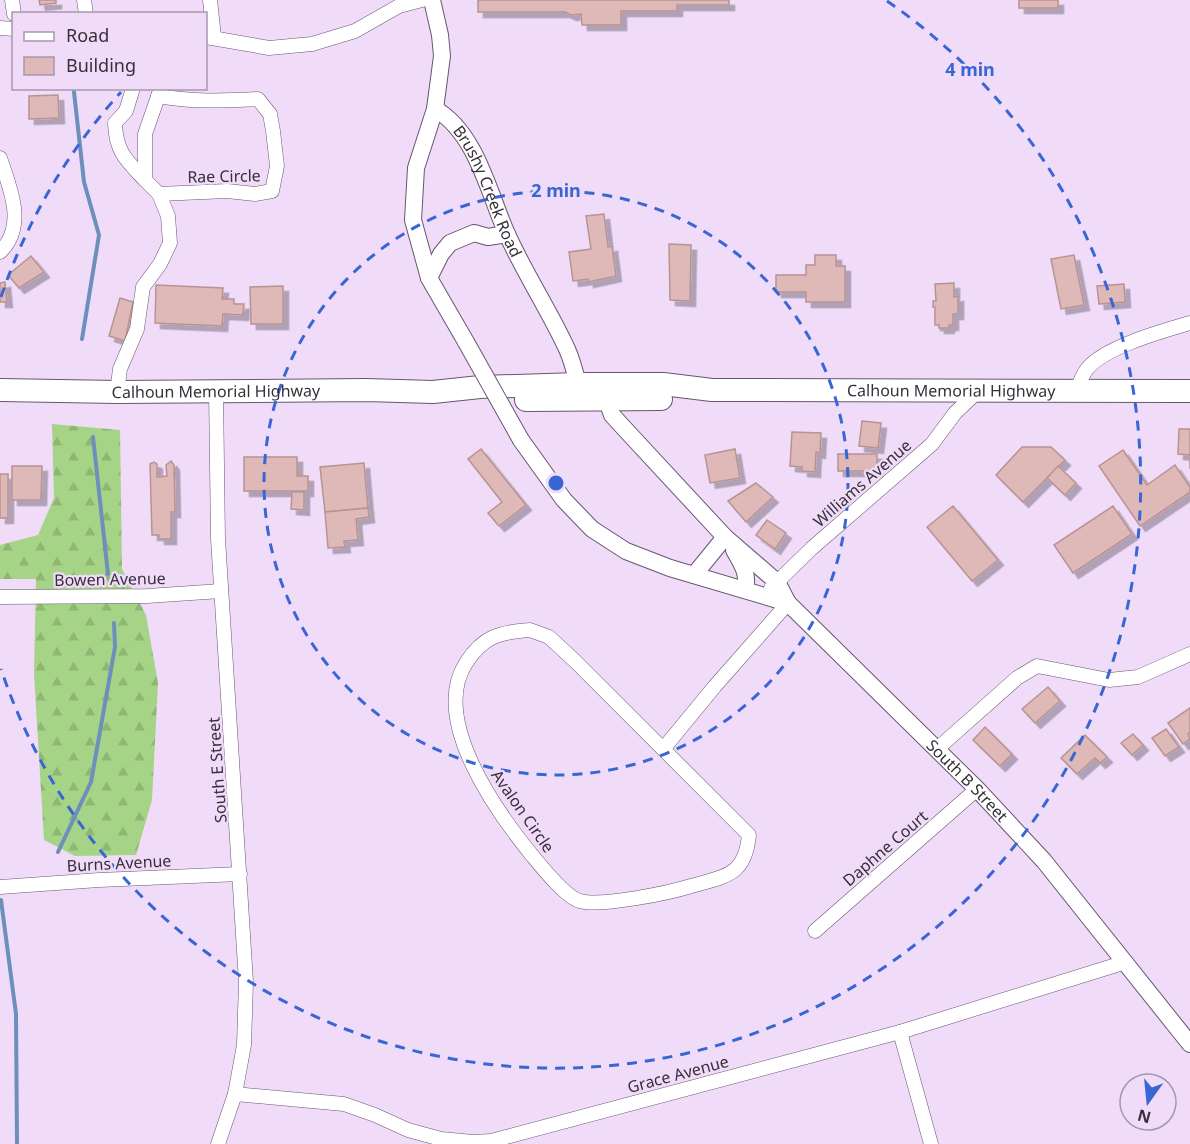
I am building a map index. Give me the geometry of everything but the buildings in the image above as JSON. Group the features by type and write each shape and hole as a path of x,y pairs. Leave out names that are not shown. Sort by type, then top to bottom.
{"highway":[{"name":"Calhoun Memorial Highway","path":"0,390 433,392 480,387 663,384 712,390 1190,391"},
{"name":"Calhoun Memorial Highway","path":"433,392 469,400 607,401 661,399 712,390"}],"street":[{"path":"210,0 210,37 269,48 312,44 355,31 399,6 422,0"},
{"path":"432,0 442,56 435,109 416,168 413,220 429,278 521,440 564,500 592,529 626,551 694,575 788,603 664,748"},
{"path":"117,392 120,369 137,329 143,287 160,264 170,243 168,216 159,194 122,156 116,138 115,123 126,111 132,90"},
{"path":"145,180 145,134 160,92"},
{"name":"Rae Circle","path":"159,194 227,191 255,194 272,190 277,166 270,114 258,99 210,101 177,99 160,92"},
{"name":"Brushy Creek Road","path":"435,109 449,117 472,152 507,234 568,351 578,384"},
{"path":"0,158 15,213 13,236 0,252"},
{"path":"429,278 441,254 450,243 474,233 488,237 507,234"},
{"path":"1077,390 1086,370 1098,358 1125,345 1190,323"},
{"name":"South E Street","path":"216,391 218,538 246,982 244,1045 235,1094 218,1144"},
{"name":"Williams Avenue","path":"764,597 812,548 932,444 956,413 978,391"},
{"name":"South B Street","path":"607,401 617,421 725,537 777,582 788,603 977,789 1044,861 1190,1044"},
{"path":"694,575 725,537"},
{"name":"South B Street","path":"725,537 744,567 747,579 744,590"},
{"name":"Bowen Avenue","path":"0,597 147,596 221,591"},
{"name":"Avalon Circle","path":"530,630 549,637 664,748 749,835 745,860 735,871 676,891 607,902 578,901 551,878 517,836 479,776 465,749 458,724 456,697 459,674 475,649 493,636 508,631 530,630"},
{"path":"937,749 1017,678 1036,666 1109,680 1138,677 1190,654"},
{"name":"Daphne Court","path":"815,931 977,789"},
{"name":"Burns Avenue","path":"0,887 240,874"},
{"name":"Grace Avenue","path":"235,1094 344,1104 375,1115 408,1131 441,1139 482,1142 525,1139 900,1032 1126,962"},
{"path":"900,1032 931,1144"}],"green space":[{"path":"52,424 120,430 122,569 146,615 158,683 152,800 136,855 75,856 44,840 34,674 36,579 0,579 0,545 38,535 54,498"}],"waterway":[{"path":"74,92 84,182 99,235 82,339"},
{"path":"93,437 108,574"},
{"path":"58,852 91,782 115,647 114,623"},
{"path":"1,900 16,1014 17,1144"}]}
